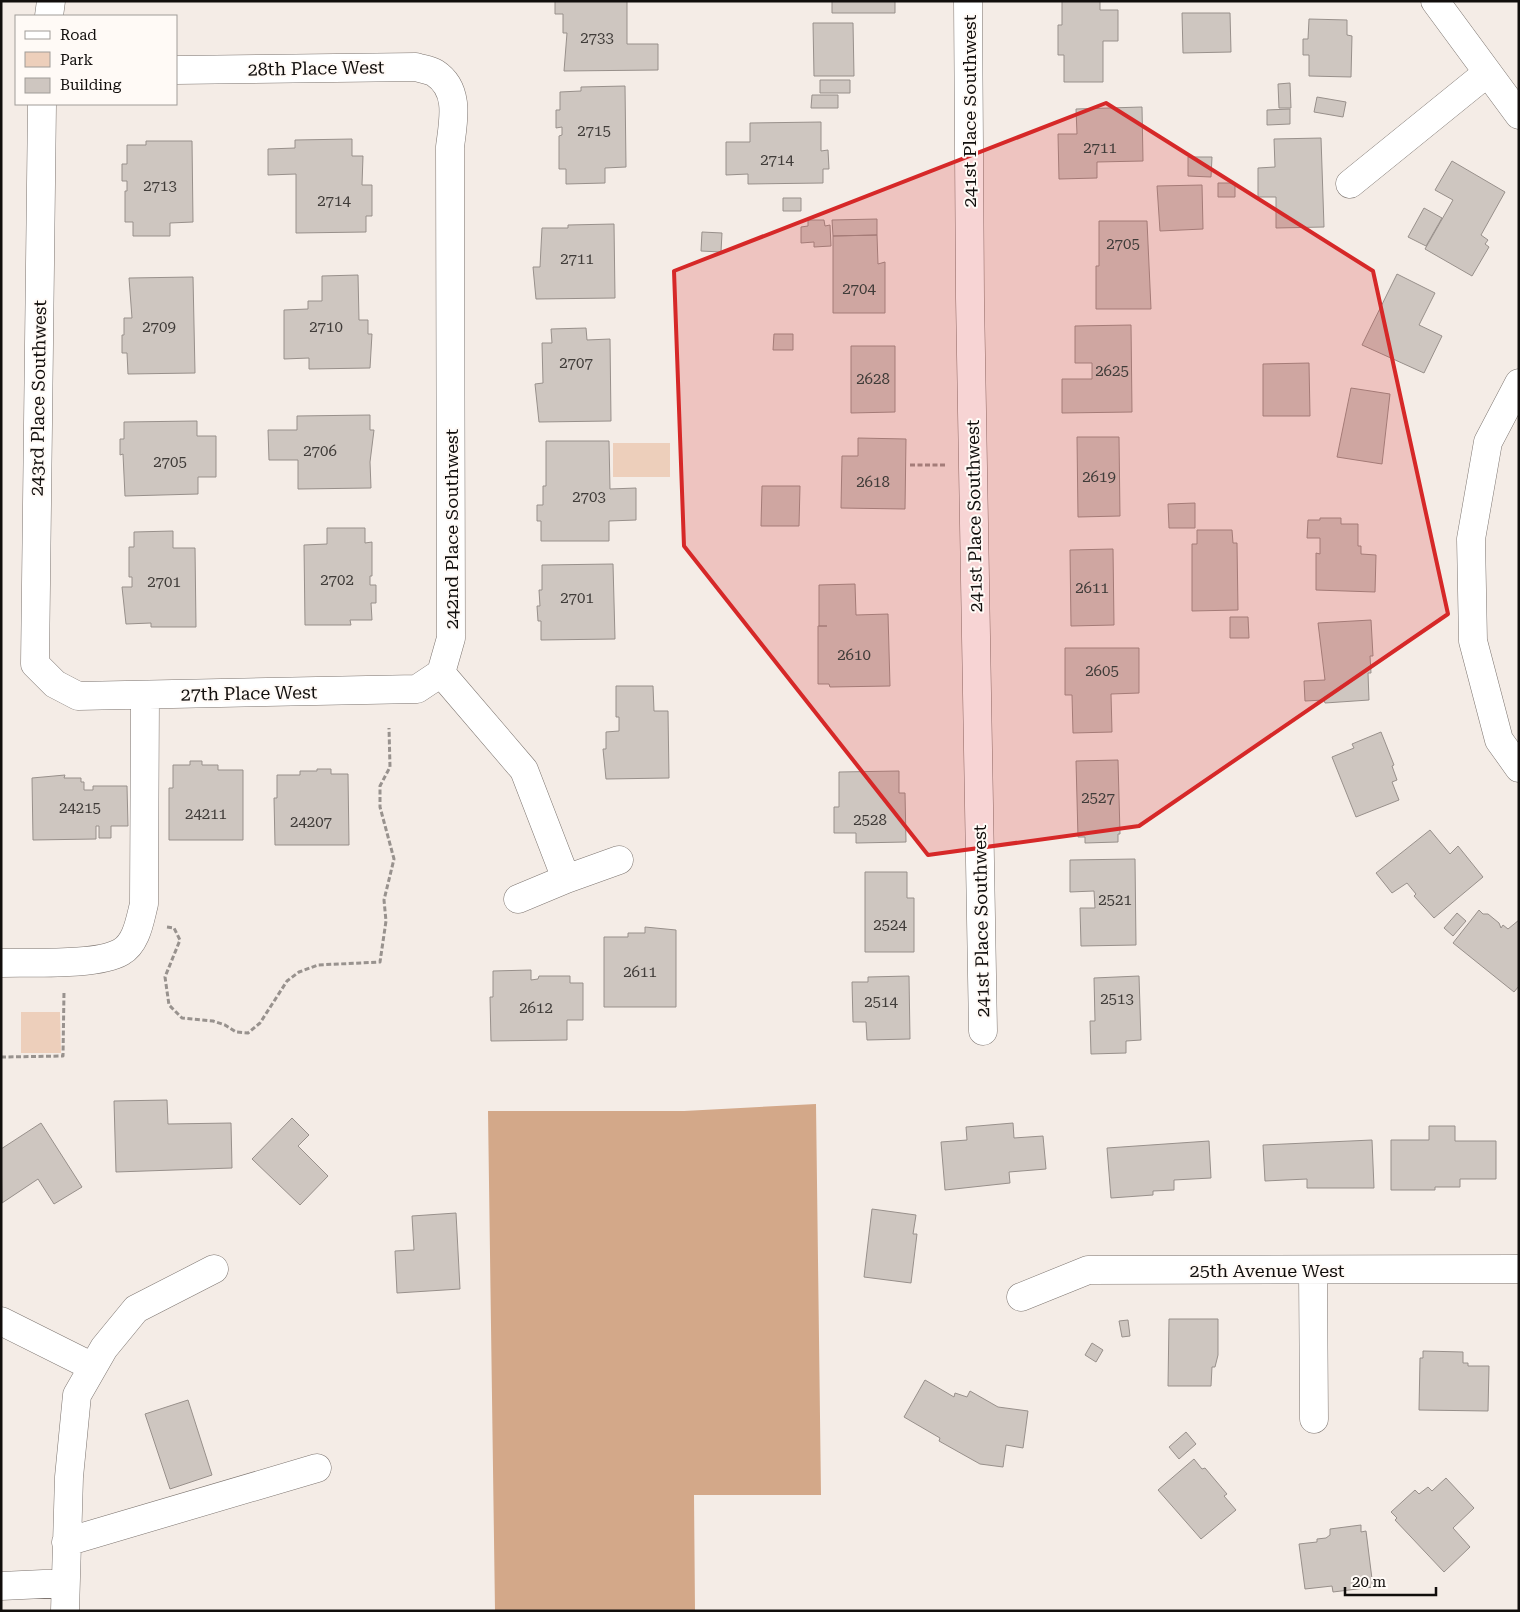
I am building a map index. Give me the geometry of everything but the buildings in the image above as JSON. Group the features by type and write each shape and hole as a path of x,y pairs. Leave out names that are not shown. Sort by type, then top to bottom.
{"street":[{"path":"48,15 51,1"},
{"name":"241st Place Southwest","path":"968,1 970,317 983,1031"},
{"path":"1435,1 1519,115"},
{"name":"28th Place West","path":"178,70 416,67 435,73 449,88"},
{"path":"1350,184 1487,74"},
{"name":"242nd Place Southwest","path":"441,673 451,638 450,147 455,108 449,88"},
{"name":"243rd Place Southwest","path":"42,105 35,664 55,684"},
{"path":"1519,383 1488,442 1472,539 1473,641 1499,740 1519,768"},
{"path":"441,673 524,770 566,879"},
{"name":"27th Place West","path":"55,684 78,696 417,689 441,673"},
{"path":"1,963 99,960 123,952 136,933 144,904 145,695"},
{"path":"518,899 619,860"},
{"path":"65,1611 69,1477 77,1395 104,1348 136,1309 214,1269"},
{"name":"25th Avenue West","path":"1021,1297 1088,1270 1519,1269"},
{"path":"1313,1270 1314,1419"},
{"path":"1,1321 93,1367"},
{"path":"66,1542 317,1468"},
{"path":"1,1586 65,1583"}],"path":[{"path":"910,465 949,465"},
{"path":"139,921 174,928 180,940 165,977 169,1005 182,1018 212,1021 225,1025 236,1032 248,1033 260,1024 287,981 299,972 318,965 380,962 386,921 384,900 394,860 380,807 380,786 390,767 389,728"},
{"path":"1,1057 63,1056 64,960"}],"highlighted area":[{"path":"1106,103 1373,271 1448,614 1139,826 928,855 684,546 674,271"}],"green space":[{"path":"613,443 670,443 670,477 613,477"},
{"path":"21,1012 60,1012 61,1053 21,1053"}],"shaded area":[{"path":"816,1104 821,1495 694,1495 695,1611 495,1611 488,1111 684,1111"}]}
